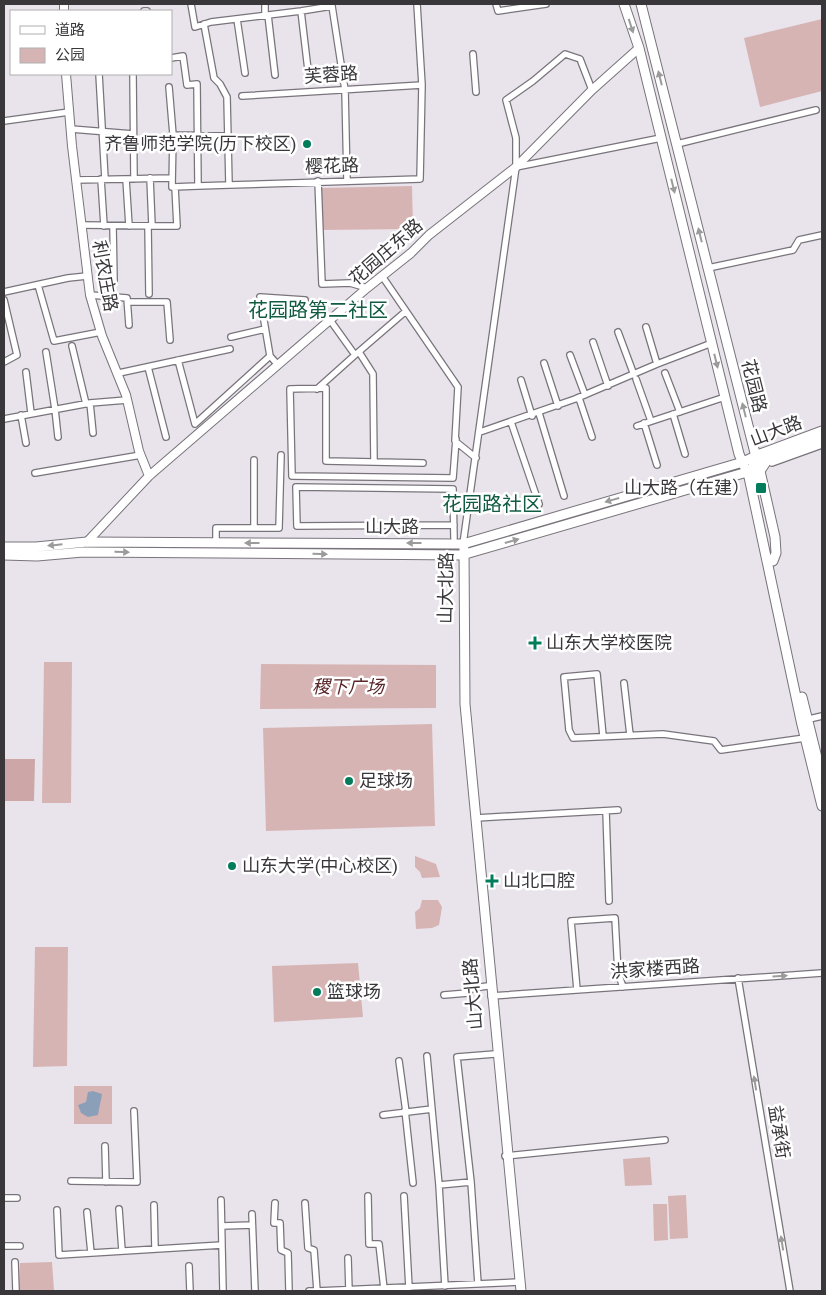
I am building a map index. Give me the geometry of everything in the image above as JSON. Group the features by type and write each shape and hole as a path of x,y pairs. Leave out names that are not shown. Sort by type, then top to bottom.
{"main road":[{"name":"花园路","path":"624,4 639,48 742,462 757,467"},
{"name":"花园路","path":"641,4 754,451 753,457 757,467 804,720 805,738 822,806"},
{"name":"山大路","path":"4,546 36,547 87,542 463,544 742,462 822,431"},
{"name":"山大路","path":"4,555 37,556 83,552 463,555 757,467 822,440"},
{"name":"花园路","path":"757,467 804,720 822,778"},
{"name":"山大北路","path":"463,544 463,711 488,986 491,996 506,1156"},
{"name":"山大北路","path":"463,555 465,704 519,1287"}],"street":[{"path":"190,4 195,27 204,24 332,5 346,90 348,180"},
{"path":"265,4 275,74"},
{"path":"417,4 422,85"},
{"path":"496,4 498,11 546,4"},
{"path":"301,11 308,70"},
{"path":"237,19 245,73"},
{"path":"204,24 214,78 220,84 227,97 229,185"},
{"name":"花园庄东路","path":"87,542 149,476 367,288 411,253 428,235 516,166 592,90 639,48"},
{"path":"473,54 476,92"},
{"path":"463,544 516,166 516,138 506,100 533,82 565,54 580,58 592,90"},
{"path":"172,58 183,56 187,85 197,84 198,186"},
{"name":"利农庄路","path":"66,75 90,296 100,332 127,400 141,455 149,476"},
{"path":"99,75 104,226"},
{"path":"133,75 134,179"},
{"name":"芙蓉路","path":"242,96 422,85"},
{"name":"樱花路","path":"175,187 420,178 422,85"},
{"path":"81,226 176,226 175,187 172,187 173,135 169,87"},
{"path":"677,144 816,110"},
{"path":"4,121 69,112"},
{"path":"71,129 133,134"},
{"path":"173,135 228,136"},
{"path":"516,166 661,138"},
{"path":"149,294 150,178"},
{"path":"76,180 171,178"},
{"path":"126,179 129,226"},
{"path":"318,181 322,284 350,283 367,288"},
{"path":"113,226 114,281"},
{"path":"708,268 793,250 800,240 822,235"},
{"path":"4,292 68,278 87,276"},
{"path":"382,276 458,387 453,478 292,476 290,389 326,388 326,461 423,463"},
{"path":"38,285 54,341 100,332"},
{"path":"90,296 127,298 129,325"},
{"path":"278,366 270,356 260,297 305,300"},
{"path":"4,300 18,355 4,362"},
{"path":"128,302 167,302 170,340"},
{"path":"317,388 406,311"},
{"path":"330,320 373,374 374,462"},
{"path":"646,327 657,364"},
{"path":"231,337 265,329"},
{"path":"618,332 650,421"},
{"path":"593,342 608,386"},
{"path":"480,432 532,416 635,377 657,364 712,343"},
{"path":"72,346 88,404 93,433"},
{"path":"119,373 230,349"},
{"path":"46,352 56,409 58,437"},
{"path":"570,355 585,395"},
{"path":"178,360 195,424 270,356"},
{"path":"544,363 558,406"},
{"path":"148,366 166,437"},
{"path":"26,372 31,413"},
{"path":"665,373 685,454"},
{"path":"521,380 532,416"},
{"path":"637,426 725,397"},
{"path":"579,398 592,437"},
{"path":"4,419 88,404 127,400"},
{"path":"539,413 564,496"},
{"path":"21,415 26,443"},
{"path":"511,422 539,504"},
{"path":"644,424 657,465"},
{"path":"455,441 476,458"},
{"name":"山大路","path":"757,467 822,445"},
{"path":"35,473 141,455"},
{"path":"216,542 216,528 279,528 281,456"},
{"path":"254,460 254,528"},
{"path":"454,525 297,526 296,487 453,489 454,525 454,538"},
{"path":"603,736 597,674 564,677 569,730 573,738 663,734 714,741 721,750 805,738"},
{"path":"624,683 630,735"},
{"path":"804,720 822,716"},
{"path":"476,818 618,810"},
{"path":"606,811 609,901"},
{"path":"577,990 571,921 615,918 618,973 623,986"},
{"name":"洪家楼西路","path":"491,996 822,973"},
{"name":"益承街","path":"738,978 790,1291"},
{"path":"444,995 468,992 472,988 488,986"},
{"path":"478,1284 471,1182 457,1057 495,1054"},
{"path":"426,1056 439,1185 445,1286"},
{"path":"399,1061 413,1184"},
{"path":"382,1115 405,1111 432,1110"},
{"path":"71,1181 137,1182 134,1112"},
{"path":"506,1156 665,1140"},
{"path":"105,1146 106,1182"},
{"path":"439,1185 471,1182"},
{"path":"368,1196 369,1244 379,1244 384,1289"},
{"path":"404,1196 413,1289"},
{"path":"4,1198 17,1198"},
{"path":"221,1200 223,1291"},
{"path":"274,1203 274,1223 280,1223 281,1250 288,1253 289,1291"},
{"path":"305,1203 308,1248 314,1250 317,1291"},
{"path":"154,1205 155,1249"},
{"path":"119,1209 122,1251"},
{"path":"57,1210 59,1255 222,1245"},
{"path":"87,1212 90,1253"},
{"path":"252,1214 255,1291"},
{"path":"222,1226 252,1225"},
{"path":"4,1246 20,1246"},
{"path":"348,1258 349,1291"},
{"path":"16,1262 16,1291"},
{"path":"189,1266 190,1291"},
{"path":"310,1291 413,1289 478,1284 519,1287"}],"green space":[{"path":"822,19 822,91 760,107 744,38"},
{"path":"412,186 413,229 321,230 321,188"},
{"path":"44,662 72,662 71,803 42,803"},
{"name":"稷下广场","path":"261,664 436,665 436,708 260,709"},
{"path":"432,724 435,826 266,831 263,728"},
{"path":"415,856 436,864 440,877 422,878 420,872 415,867"},
{"path":"422,900 438,900 442,907 439,925 432,928 416,929 415,912 420,908"},
{"path":"35,947 68,947 67,1066 33,1067"},
{"name":"篮球场","path":"358,963 363,1017 274,1022 272,966"},
{"path":"74,1086 112,1086 112,1124 74,1124"},
{"path":"650,1157 652,1185 625,1186 623,1159"},
{"path":"686,1195 688,1238 670,1239 668,1196"},
{"path":"653,1204 667,1204 668,1240 654,1241"},
{"path":"52,1262 54,1290 19,1291 20,1263"}],"shaded area":[{"path":"4,759 35,759 34,801 4,801"}],"water":[{"path":"93,1091 102,1094 98,1115 88,1117 81,1113 78,1105 86,1102 88,1092"}],"place":[{"name":"齐鲁师范学院(历下校区)","path":"307,144"},
{"name":"山大路（在建）","path":"761,488"},
{"name":"山东大学校医院","path":"535,643"},
{"name":"足球场","path":"349,781"},
{"name":"山东大学(中心校区)","path":"232,866"},
{"name":"山北口腔","path":"492,881"},
{"name":"篮球场","path":"317,992"}],"district":[{"name":"花园路第二社区","path":"318,310"},
{"name":"花园路社区","path":"492,504"}]}
